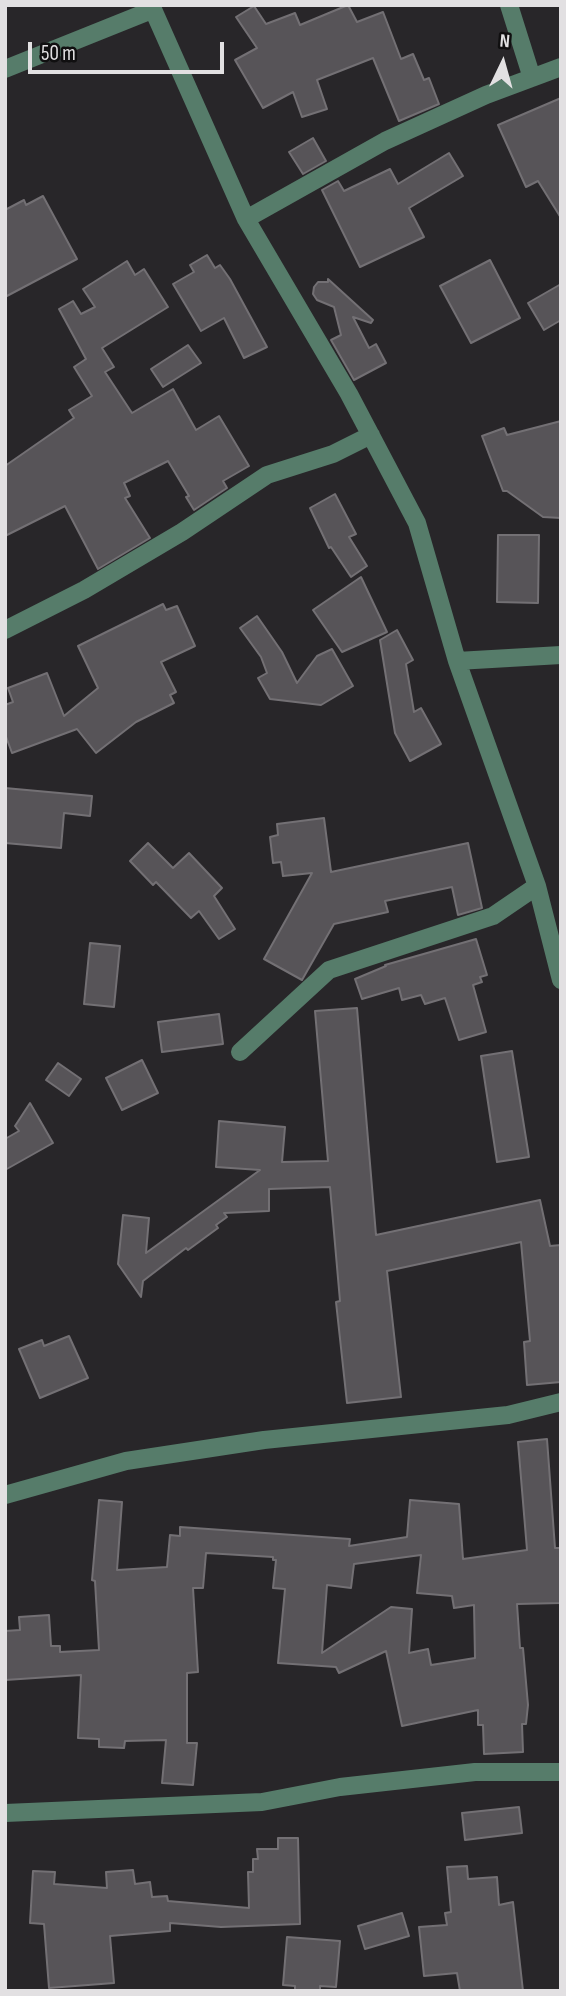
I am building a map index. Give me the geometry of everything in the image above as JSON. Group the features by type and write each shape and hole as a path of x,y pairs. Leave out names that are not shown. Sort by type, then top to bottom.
{"street":[{"path":"509,5 532,78"},
{"path":"5,69 151,7 246,219 349,394 417,523 457,661 557,947 561,980"},
{"path":"246,219 385,141 486,95 561,67"},
{"path":"5,630 84,590 182,532 267,475 334,454 371,435"},
{"path":"457,661 561,655"},
{"path":"240,1052 329,970 493,916 537,886"},
{"path":"5,1495 126,1461 264,1440 508,1415 561,1402"},
{"path":"5,1813 262,1802 340,1787 475,1772 561,1772"}],"building":[{"path":"348,5 357,22 383,12 401,59 413,54 424,80 429,78 439,104 399,121 373,58 317,80 327,109 302,117 293,92 263,108 235,60 257,48 236,17 254,6 266,24 295,13 300,25"},
{"path":"561,98 561,218 538,181 526,187 498,125"},
{"path":"313,138 326,161 303,174 289,152"},
{"path":"449,153 463,176 409,208 424,237 360,267 322,190 338,181 344,191 390,169 398,184"},
{"path":"43,196 77,259 5,297 5,210 24,200 26,205"},
{"path":"207,255 215,268 220,265 230,279 267,347 244,358 224,318 201,331 173,284 194,272 190,265"},
{"path":"490,260 520,318 471,343 440,286"},
{"path":"127,261 135,275 144,269 168,307 102,348 114,367 105,372 132,413 173,389 196,430 219,416 249,466 223,481 227,488 194,510 186,497 189,496 168,461 124,483 130,496 125,498 150,538 98,569 65,506 5,536 5,466 74,418 69,410 92,396 74,367 86,359 59,309 73,301 81,314 95,307 83,289"},
{"path":"328,279 373,320 371,323 353,317 369,348 376,344 386,363 354,380 331,340 341,335 334,307 317,300 313,294 318,282 328,282"},
{"path":"561,284 561,320 544,330 528,303"},
{"path":"188,345 201,363 163,387 151,369"},
{"path":"561,421 561,518 543,517 507,491 503,491 482,436 504,428 507,435"},
{"path":"335,494 356,534 349,537 367,566 351,577 331,547 329,548 310,508"},
{"path":"498,535 539,535 538,603 497,602"},
{"path":"361,577 387,632 342,652 313,610"},
{"path":"163,604 166,610 177,606 195,646 161,662 176,692 170,695 174,703 136,722 96,753 77,729 12,753 5,734 5,705 13,702 8,688 47,673 64,716 98,688 78,646"},
{"path":"257,616 282,652 297,683 317,656 332,649 353,686 321,705 270,699 258,678 267,673 261,657 240,628"},
{"path":"397,630 413,660 406,664 414,712 421,708 441,744 410,761 395,733 380,640"},
{"path":"5,788 92,796 90,816 64,813 61,848 5,843"},
{"path":"324,818 331,872 468,843 482,908 458,915 452,887 385,901 388,912 334,924 302,980 264,959 312,873 283,876 281,862 273,863 270,837 278,835 277,824"},
{"path":"148,843 173,868 189,853 222,888 214,896 235,929 219,939 199,911 191,918 156,882 153,885 130,861"},
{"path":"476,939 487,975 480,977 482,982 473,985 486,1032 459,1040 445,998 425,1004 421,995 402,1000 399,988 362,999 355,979 385,965"},
{"path":"90,943 120,946 114,1007 84,1004"},
{"path":"357,1008 376,1235 540,1200 550,1246 561,1245 561,1382 527,1385 524,1342 530,1341 521,1242 387,1271 401,1397 347,1403 336,1302 340,1301 330,1187 269,1189 269,1211 224,1213 227,1217 216,1225 218,1228 188,1250 186,1248 143,1281 141,1297 118,1264 123,1215 149,1218 146,1253 260,1170 216,1167 219,1121 285,1127 282,1162 328,1161 315,1011"},
{"path":"219,1014 223,1044 162,1052 158,1022"},
{"path":"512,1051 529,1157 497,1162 481,1056"},
{"path":"142,1060 158,1093 122,1110 106,1078"},
{"path":"58,1063 81,1079 69,1096 46,1080"},
{"path":"30,1103 53,1143 5,1170 5,1139 19,1131 15,1126"},
{"path":"69,1336 88,1378 40,1398 19,1349 42,1340 44,1346"},
{"path":"547,1439 555,1548 561,1548 561,1603 517,1604 528,1705 526,1724 522,1724 523,1752 484,1754 483,1725 478,1725 478,1710 402,1726 386,1651 339,1673 336,1667 278,1663 285,1589 273,1588 276,1560 273,1560 273,1557 206,1553 203,1588 193,1588 198,1672 187,1673 187,1743 197,1743 193,1785 162,1783 166,1740 125,1741 124,1748 99,1747 99,1739 78,1738 81,1675 5,1680 5,1631 20,1630 19,1617 49,1615 51,1646 60,1646 60,1652 99,1650 95,1581 92,1580 99,1500 122,1502 117,1570 167,1567 170,1535 180,1536 180,1527 350,1539 349,1546 407,1537 410,1500 459,1504 463,1559 527,1550 518,1442","holes":["421,1555 417,1593 452,1596 454,1608 474,1605 475,1658 431,1665 428,1649 409,1653 412,1609 391,1607 322,1653 327,1585 351,1588 354,1564"]},
{"path":"519,1807 522,1833 465,1840 462,1813"},
{"path":"278,1838 298,1838 300,1924 221,1927 170,1923 170,1931 110,1936 114,1983 49,1988 44,1924 30,1923 33,1871 55,1872 54,1884 107,1888 106,1872 133,1870 135,1884 150,1882 152,1897 167,1896 168,1901 249,1908 248,1872 253,1872 253,1859 258,1859 257,1849 278,1849"},
{"path":"467,1866 468,1879 497,1877 499,1905 513,1902 523,1991 460,1991 457,1973 424,1976 419,1927 447,1925 445,1913 451,1912 447,1867"},
{"path":"402,1913 409,1936 365,1949 358,1926"},
{"path":"287,1937 340,1941 336,1987 320,1986 320,1991 295,1991 295,1986 283,1985"}]}
